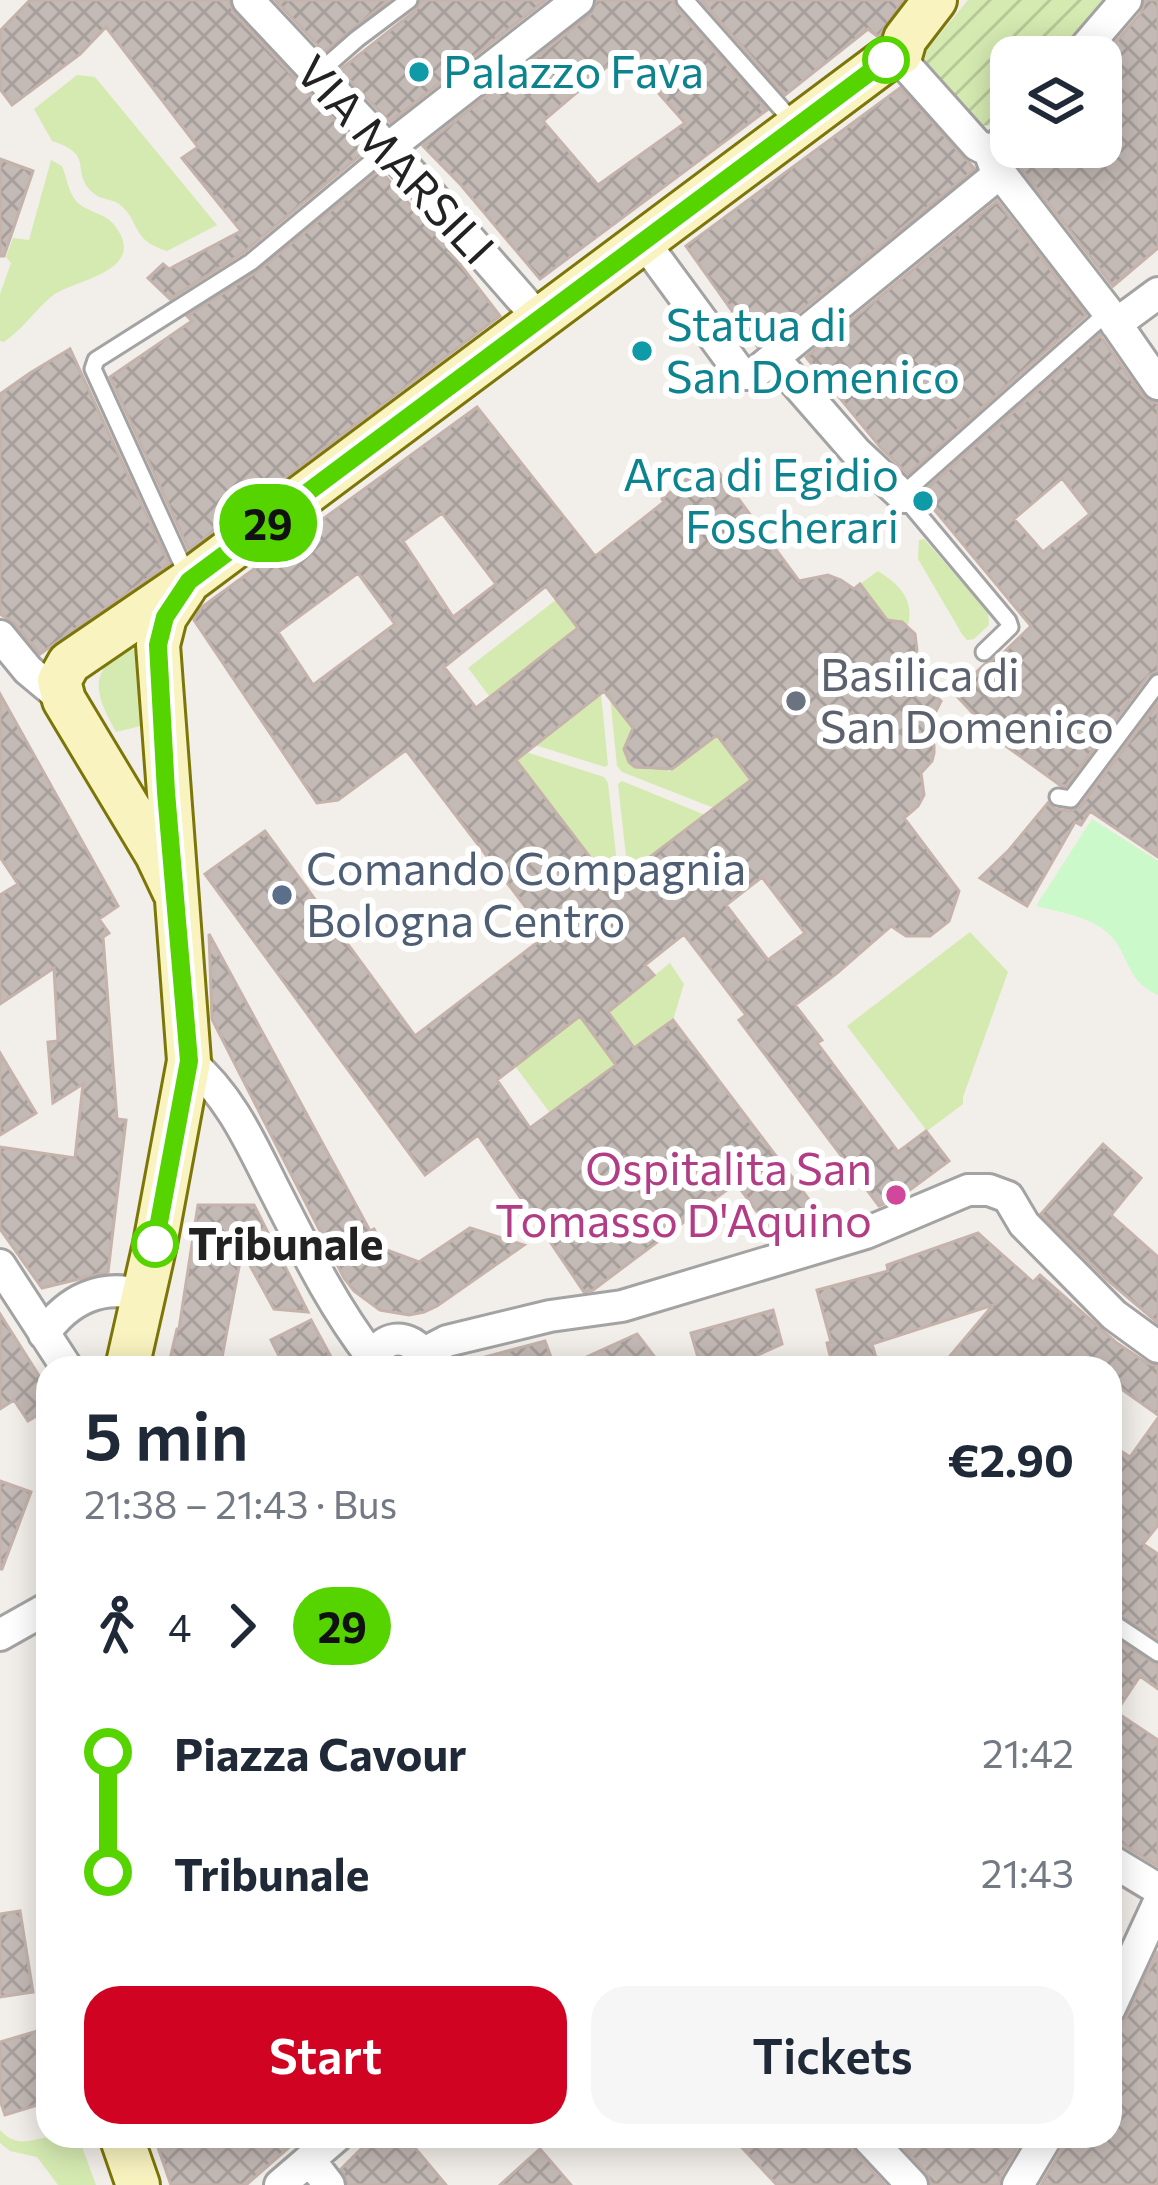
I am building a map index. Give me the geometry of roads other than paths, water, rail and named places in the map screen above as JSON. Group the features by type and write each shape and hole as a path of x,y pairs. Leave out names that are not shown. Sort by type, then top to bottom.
{"street":[{"name":"VIA MARSILI","path":"248,0 420,183 541,321"},
{"path":"387,149 578,0"},
{"path":"935,0 905,39 901,53 909,69 971,139 990,148"},
{"path":"1095,36 1126,0"},
{"path":"174,891 64,700 59,681 69,663 141,635 165,617 189,581 796,126 901,53"},
{"path":"644,242 736,367 744,374 754,374 990,161"},
{"path":"1011,168 1158,384"},
{"path":"1112,318 1158,293"},
{"path":"774,358 857,453 904,497"},
{"path":"130,1356 189,1061 174,891 141,635"},
{"path":"4,648 64,700"},
{"path":"189,1061 214,1084 238,1119 330,1298 368,1356"},
{"path":"430,1356 447,1341 550,1316 622,1306 866,1234 968,1190 989,1190 1008,1197 1024,1224 1114,1316 1158,1347"},
{"path":"3,1276 59,1356"},
{"path":"44,1334 58,1315 79,1300 124,1291 143,1296"},
{"path":"375,1356 382,1344 401,1340 409,1341 421,1356"},
{"path":"0,1635 36,1616"},
{"path":"1122,1867 1158,1889"},
{"path":"1122,1982 1158,1904"},
{"path":"125,2148 138,2185"},
{"path":"877,2148 912,2185"},
{"path":"1018,2185 1040,2148"},
{"path":"280,2185 320,2172"}],"lane":[{"path":"317,74 409,0"},
{"path":"686,0 796,126"},
{"path":"189,581 93,365 251,262 387,149"},
{"path":"985,652 1010,627 1008,622 904,497 1112,318"},
{"path":"1058,797 1071,799 1158,683"},
{"path":"1122,1629 1158,1653"}],"place":[{"name":"Palazzo Fava","path":"419,72"},
{"name":"Statua di San Domenico","path":"642,351"},
{"name":"Arca di Egidio Foscherari","path":"923,501"},
{"name":"Basilica di San Domenico","path":"796,701"},
{"name":"Comando Compagnia Bologna Centro","path":"282,895"},
{"name":"Ospitalita San Tomasso D'Aquino","path":"896,1195"},
{"name":"Tribunale","path":"155,1244"}]}
